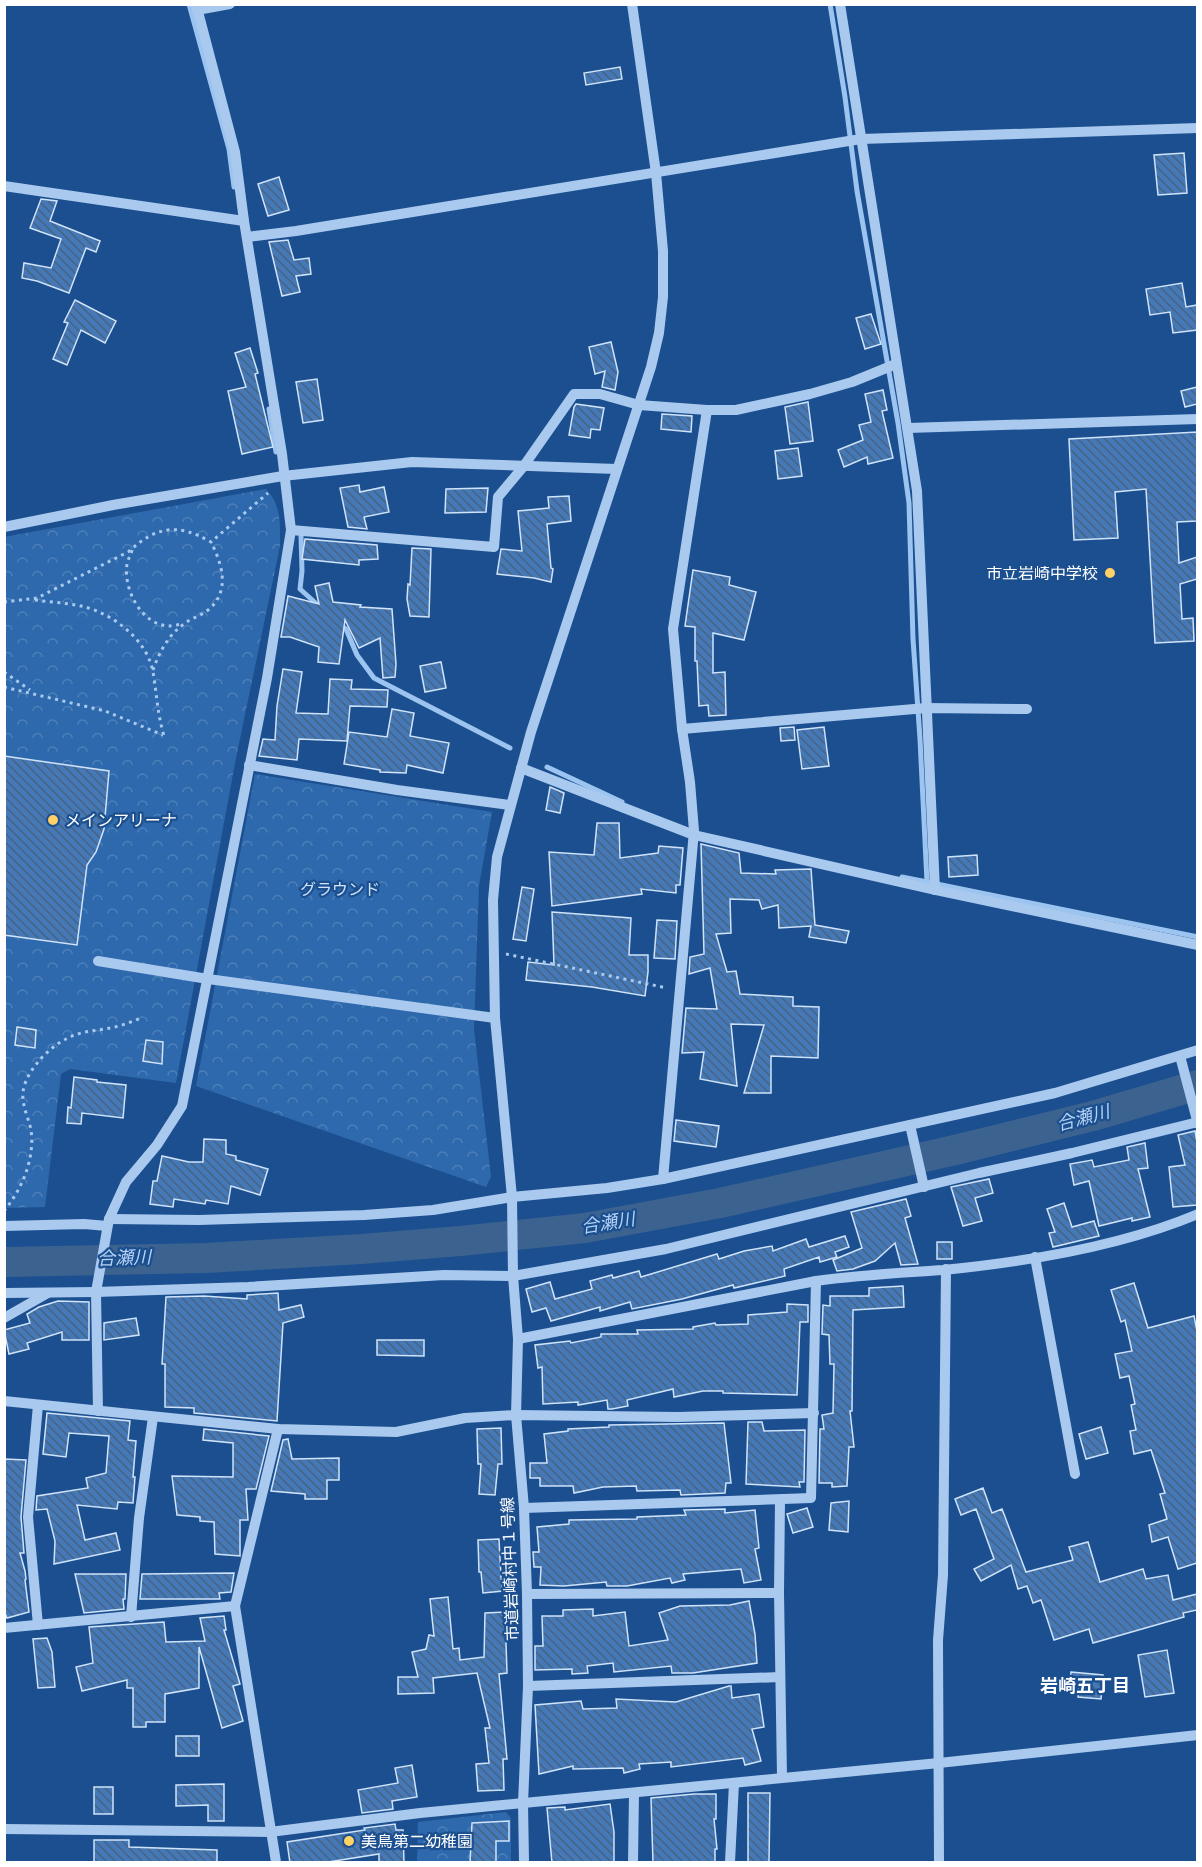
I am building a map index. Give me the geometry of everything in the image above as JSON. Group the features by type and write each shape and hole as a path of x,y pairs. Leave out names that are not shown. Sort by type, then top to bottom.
{"street":[{"path":"98,1411 96,1292 108,1222 126,1182 158,1145 182,1106 267,678 291,530 282,454 235,152 196,7 230,4"},
{"name":"市道岩崎村中１号線","path":"524,1863 523,1803 528,1686 527,1594 524,1508 516,1415 518,1339 513,1276 512,1197 495,1018 493,900 497,858 510,805 651,367 659,333 663,297 663,251 656,173 632,4"},
{"path":"840,4 917,491 924,709 935,890"},
{"path":"247,237 861,139 1197,129"},
{"path":"4,186 244,221"},
{"path":"291,530 494,547 498,496 523,467 574,394 600,394 639,405 736,410 810,394 852,382 896,364"},
{"path":"663,1179 694,835 673,629 707,410"},
{"path":"908,428 1197,419"},
{"path":"4,527 283,476 412,462 617,469"},
{"path":"682,729 924,709 1028,709"},
{"path":"249,765 397,790 510,805"},
{"path":"521,768 694,835 935,890 1197,945"},
{"path":"98,961 208,979 495,1018"},
{"path":"4,1226 364,1215 433,1210 512,1197 608,1188 663,1179 1054,1093 1181,1061 1197,1050"},
{"path":"4,1293 248,1287 444,1275 513,1276 666,1249 1072,1154 1197,1120 1181,1061"},
{"path":"910,1125 924,1187"},
{"path":"518,1339 816,1281 859,1275 946,1269 1035,1257 1131,1238 1197,1214"},
{"path":"1035,1257 1075,1474"},
{"path":"939,1863 938,1640 943,1575 946,1269"},
{"path":"524,1508 811,1498 816,1281"},
{"path":"4,1318 50,1291"},
{"path":"4,1401 278,1429 396,1432 465,1418 516,1415 678,1417 814,1413"},
{"path":"38,1404 28,1516 38,1625"},
{"path":"131,1617 139,1518 153,1417"},
{"path":"276,1863 235,1606 278,1429"},
{"path":"780,1500 782,1777"},
{"path":"527,1594 779,1593"},
{"path":"4,1628 235,1606"},
{"path":"528,1686 780,1677"},
{"path":"4,1829 270,1832 420,1813 939,1763 1197,1735"},
{"path":"730,1863 734,1783"},
{"path":"633,1863 634,1793"}],"path":[{"path":"211,542 262,499 283,476"},
{"path":"4,602 37,598 128,552 156,532 174,528 198,534 211,542 222,565 220,594 208,610 184,624 163,646 152,670"},
{"path":"134,547 127,564 127,577 132,596 141,611 153,622 168,626 184,624"},
{"path":"4,687 33,692 105,711 164,736 157,714 152,670 144,647 116,622 96,611 79,606 30,599"},
{"path":"4,672 33,692"},
{"path":"493,951 680,991"},
{"path":"4,1211 24,1181 30,1156 31,1131 23,1099 23,1086 31,1071 49,1051 66,1039 88,1031 116,1027 141,1018"}],"green space":[{"path":"266,489 277,509 280,523 280,546 235,763 176,1083 70,1069 61,1074 45,1207 5,1208 4,537"},
{"name":"グラウンド","path":"255,774 492,812 479,886 474,1029 491,1177 486,1187 196,1086"},
{"path":"506,1812 511,1818 511,1862 417,1862 418,1822"}],"building":[{"path":"620,67 622,79 586,85 584,73"},
{"path":"1184,153 1187,193 1158,195 1154,155"},
{"path":"279,177 289,210 268,216 258,184"},
{"path":"41,199 57,201 50,221 100,241 96,252 86,248 69,293 22,278 24,263 51,268 61,239 30,228"},
{"path":"288,240 294,260 309,258 311,274 296,276 300,292 282,296 269,242"},
{"path":"1182,283 1186,307 1197,305 1197,330 1173,333 1170,312 1150,315 1146,289"},
{"path":"75,300 116,321 105,343 81,330 67,365 53,359 68,323 64,322"},
{"path":"871,314 881,344 865,349 856,318"},
{"path":"611,342 618,372 615,390 602,387 605,371 595,374 589,347"},
{"path":"250,348 258,373 255,374 273,447 242,454 228,391 246,387 235,353"},
{"path":"317,379 323,420 303,423 296,382"},
{"path":"1197,387 1197,404 1185,407 1181,391"},
{"path":"883,390 887,410 882,411 893,458 868,464 867,457 844,467 838,450 863,440 859,425 871,422 865,394"},
{"path":"808,402 813,441 790,444 785,407"},
{"path":"576,404 604,408 600,430 591,429 590,438 569,435"},
{"path":"662,414 692,416 691,432 661,429"},
{"path":"1197,432 1197,521 1177,522 1179,563 1197,557 1197,579 1180,584 1182,619 1193,618 1194,641 1155,643 1146,489 1115,492 1118,538 1074,540 1069,439"},
{"path":"798,448 802,476 778,479 775,451"},
{"path":"359,485 360,492 384,487 389,512 364,517 367,529 348,527 340,488"},
{"path":"488,488 486,512 445,513 446,489"},
{"path":"569,496 571,521 547,524 551,568 553,569 551,582 497,574 501,549 522,551 518,511 549,508 548,497"},
{"path":"305,539 377,545 378,559 359,560 359,565 302,559"},
{"path":"412,548 431,549 429,617 410,616 407,599"},
{"path":"693,570 730,577 729,585 756,592 744,640 713,633 713,673 725,672 726,715 709,716 708,705 699,706 695,627 685,626"},
{"path":"329,583 333,602 392,609 395,677 383,678 380,638 359,648 345,620 339,664 318,662 319,647 290,637 281,637 288,596 319,604 315,586"},
{"path":"441,662 446,688 425,692 420,666"},
{"path":"283,669 302,672 296,713 328,714 330,679 352,680 351,689 388,690 387,707 350,706 347,741 299,739 297,760 259,756 263,739 275,740 277,706"},
{"path":"392,709 414,713 410,736 449,743 443,773 407,765 406,773 380,772 380,770 344,764 349,732 387,737"},
{"path":"794,727 795,740 781,741 780,728"},
{"path":"824,727 829,766 802,769 797,730"},
{"name":"メインアリーナ","path":"4,756 109,771 104,829 96,852 87,865 77,945 4,935"},
{"path":"550,787 564,793 560,813 546,810"},
{"path":"597,823 619,823 620,858 658,853 659,846 683,848 680,885 676,885 676,893 641,889 642,894 552,906 549,852 594,855"},
{"path":"701,844 739,853 741,873 776,874 775,870 811,869 815,925 849,931 846,943 809,937 811,926 779,928 778,905 762,909 759,900 730,899 731,933 716,934 727,972 736,971 740,994 793,997 793,1006 819,1007 818,1058 771,1056 771,1093 744,1093 764,1025 731,1024 737,1086 700,1079 704,1052 682,1053 686,1008 717,1009 710,968 689,974 690,957 704,954"},
{"path":"977,855 978,875 949,877 948,857"},
{"path":"522,887 534,889 526,941 513,939"},
{"path":"552,912 631,918 629,955 648,955 645,996 592,987 526,980 528,962 554,965"},
{"path":"657,920 677,921 675,959 654,958"},
{"path":"17,1027 36,1030 35,1048 15,1045"},
{"path":"146,1040 163,1042 162,1064 143,1061"},
{"path":"74,1077 126,1085 123,1118 82,1113 81,1124 67,1123"},
{"path":"676,1120 719,1126 716,1147 674,1141"},
{"path":"1195,1131 1197,1205 1173,1207 1169,1167 1185,1165 1178,1135"},
{"path":"204,1139 226,1140 226,1154 236,1156 236,1160 268,1169 260,1195 231,1186 228,1204 206,1200 205,1204 174,1199 173,1207 150,1204 153,1181 157,1181 162,1156 189,1162 203,1162"},
{"path":"1145,1143 1148,1168 1138,1169 1150,1217 1132,1221 1132,1218 1099,1226 1089,1181 1074,1185 1070,1164 1092,1160 1094,1167 1129,1160 1127,1147"},
{"path":"989,1179 993,1193 975,1198 982,1221 963,1226 951,1187"},
{"path":"906,1199 911,1216 905,1218 918,1264 901,1265 895,1243 875,1261 853,1269 837,1271 833,1260 862,1248 851,1212"},
{"path":"1064,1203 1072,1227 1094,1221 1099,1236 1053,1247 1049,1233 1055,1232 1047,1209"},
{"path":"845,1236 849,1247 835,1252 837,1257 820,1262 819,1257 784,1269 785,1276 734,1288 733,1285 682,1299 632,1309 630,1302 600,1311 600,1307 551,1321 546,1308 532,1312 526,1289 550,1282 555,1299 592,1289 590,1281 612,1275 613,1278 639,1271 641,1277 717,1254 719,1259 744,1251 772,1246 773,1251 806,1239 809,1247"},
{"path":"937,1242 952,1242 952,1259 937,1259"},
{"path":"1134,1283 1148,1328 1194,1316 1197,1331 1197,1563 1178,1569 1168,1537 1152,1542 1149,1525 1167,1519 1160,1494 1165,1493 1151,1450 1134,1454 1130,1431 1136,1430 1131,1405 1135,1404 1129,1376 1120,1378 1115,1354 1132,1351 1125,1320 1121,1322 1111,1290"},
{"path":"903,1286 904,1307 853,1310 852,1411 850,1411 854,1447 849,1447 847,1486 832,1487 832,1483 819,1483 820,1429 824,1429 822,1415 833,1413 834,1364 830,1364 829,1335 822,1334 823,1305 830,1306 830,1296 869,1296 869,1288"},
{"path":"278,1293 279,1310 301,1305 304,1317 283,1323 277,1421 194,1413 194,1408 165,1407 165,1364 162,1364 166,1297 204,1296 247,1299 247,1295"},
{"path":"58,1301 89,1302 89,1340 62,1340 62,1332 27,1343 29,1349 9,1354 4,1330 30,1323 27,1314 39,1307"},
{"path":"787,1304 808,1305 808,1322 800,1322 797,1395 703,1391 674,1397 673,1389 627,1400 628,1406 612,1409 608,1409 607,1400 578,1405 578,1402 543,1404 542,1367 538,1368 535,1345 570,1341 571,1343 601,1337 601,1334 638,1334 637,1330 693,1329 693,1327 715,1323 716,1325 748,1324 748,1315 787,1312"},
{"path":"136,1318 139,1335 104,1340 104,1323"},
{"path":"377,1340 424,1340 424,1356 377,1355"},
{"path":"47,1413 130,1421 128,1440 136,1441 133,1503 118,1502 117,1509 77,1505 85,1540 116,1533 120,1550 54,1564 55,1541 47,1509 36,1510 37,1496 88,1488 86,1478 106,1473 109,1436 69,1433 66,1457 43,1454"},
{"path":"748,1422 762,1422 764,1431 805,1430 804,1482 799,1482 800,1487 746,1484"},
{"path":"724,1423 731,1483 726,1483 725,1493 681,1495 680,1490 637,1491 636,1486 603,1487 574,1493 573,1486 540,1486 540,1478 530,1478 530,1463 547,1463 544,1434 568,1431 568,1429 609,1427 609,1425"},
{"path":"1101,1427 1108,1453 1086,1459 1079,1434"},
{"path":"501,1428 502,1464 498,1464 495,1495 479,1494 481,1464 478,1464 477,1429"},
{"path":"204,1429 269,1436 256,1489 246,1489 248,1520 240,1520 240,1556 215,1554 214,1522 200,1521 200,1517 177,1515 172,1476 233,1477 233,1443 203,1440"},
{"path":"288,1439 292,1459 339,1458 339,1480 327,1480 327,1499 305,1499 305,1494 271,1491 283,1440"},
{"path":"4,1459 26,1460 21,1517 24,1553 20,1553 25,1571 29,1612 7,1618 4,1611"},
{"path":"983,1488 992,1513 1002,1509 1026,1572 1073,1560 1069,1547 1088,1542 1100,1582 1143,1569 1146,1579 1168,1575 1173,1600 1197,1594 1197,1610 1183,1613 1184,1617 1093,1643 1089,1629 1054,1640 1041,1600 1033,1603 1027,1586 1018,1589 1011,1565 981,1581 974,1569 994,1559 976,1509 961,1515 955,1499"},
{"path":"849,1501 848,1532 829,1530 831,1503"},
{"path":"807,1508 813,1527 793,1533 787,1514"},
{"path":"725,1509 725,1513 755,1510 759,1548 755,1549 761,1580 744,1583 741,1569 683,1574 685,1580 672,1583 670,1578 627,1586 607,1586 606,1582 564,1586 540,1585 541,1567 534,1567 533,1552 539,1552 537,1527 569,1524 569,1520 637,1519 637,1517 686,1515 684,1510"},
{"path":"499,1539 503,1591 483,1593 481,1572 479,1572 478,1540"},
{"path":"234,1573 231,1592 219,1593 220,1599 140,1599 142,1574"},
{"path":"75,1574 126,1574 124,1609 84,1613"},
{"path":"448,1597 453,1649 459,1648 460,1660 484,1657 485,1613 505,1612 507,1673 499,1674 507,1759 503,1759 504,1790 478,1791 476,1764 489,1763 485,1728 490,1728 477,1673 433,1678 434,1693 398,1694 398,1677 418,1677 412,1652 426,1649 429,1635 434,1636 430,1599"},
{"path":"749,1601 757,1663 693,1673 672,1673 671,1666 614,1672 613,1663 587,1666 588,1673 572,1674 572,1669 535,1670 535,1646 543,1646 542,1616 563,1616 563,1610 593,1609 593,1616 625,1612 629,1646 668,1640 659,1613 680,1606 730,1605"},
{"path":"224,1616 226,1630 224,1630 240,1684 233,1686 243,1721 222,1728 199,1647 199,1688 165,1694 165,1722 146,1722 146,1727 133,1727 133,1688 127,1688 127,1680 82,1691 76,1667 93,1663 89,1627 164,1622 166,1642 205,1641 200,1618"},
{"path":"47,1638 52,1652 55,1687 38,1688 33,1639"},
{"path":"1167,1650 1174,1693 1145,1697 1138,1655"},
{"path":"1071,1672 1103,1675 1101,1699 1078,1697 1079,1686 1070,1685"},
{"path":"731,1686 732,1698 759,1694 764,1727 752,1729 761,1761 745,1765 743,1758 671,1767 671,1762 639,1764 640,1769 624,1773 623,1768 573,1769 573,1766 539,1774 535,1705 581,1701 583,1709 617,1708 616,1699 676,1702"},
{"path":"176,1736 199,1736 199,1756 176,1756"},
{"path":"412,1765 417,1797 392,1801 393,1809 362,1813 358,1790 398,1783 395,1768"},
{"path":"224,1784 224,1821 208,1821 208,1805 176,1806 176,1785"},
{"path":"94,1787 113,1787 113,1814 94,1814"},
{"path":"748,1793 770,1793 769,1863 748,1863"},
{"path":"716,1794 715,1863 653,1863 651,1798"},
{"path":"610,1804 614,1832 614,1863 552,1863 547,1808 565,1807 565,1810"},
{"path":"509,1821 509,1841 496,1841 496,1863 470,1863 472,1823"},
{"name":"美鳥第二幼稚園","path":"395,1824 396,1830 403,1830 404,1863 379,1863 379,1854 322,1863 290,1863 287,1842"},
{"path":"94,1840 129,1840 129,1847 217,1850 217,1863 94,1863"}],"waterway":[{"path":"189,4 229,149 234,187"},
{"path":"830,4 857,191 898,423 909,503 913,639 927,882 1198,937"},
{"path":"269,409 276,452"},
{"path":"301,535 300,589 320,607"},
{"path":"340,625 346,629 357,655 374,678 510,748"},
{"path":"547,767 622,802"},
{"path":"902,877 927,882"},
{"name":"合瀬川","path":"4,1262 206,1258 362,1249 585,1228 720,1203 955,1150 1093,1116 1198,1085"}],"place":[{"name":"市立岩崎中学校","path":"1110,573"},
{"name":"メインアリーナ","path":"53,820"},
{"name":"美鳥第二幼稚園","path":"349,1841"}],"district":[{"name":"岩崎五丁目","path":"1085,1686"}]}
